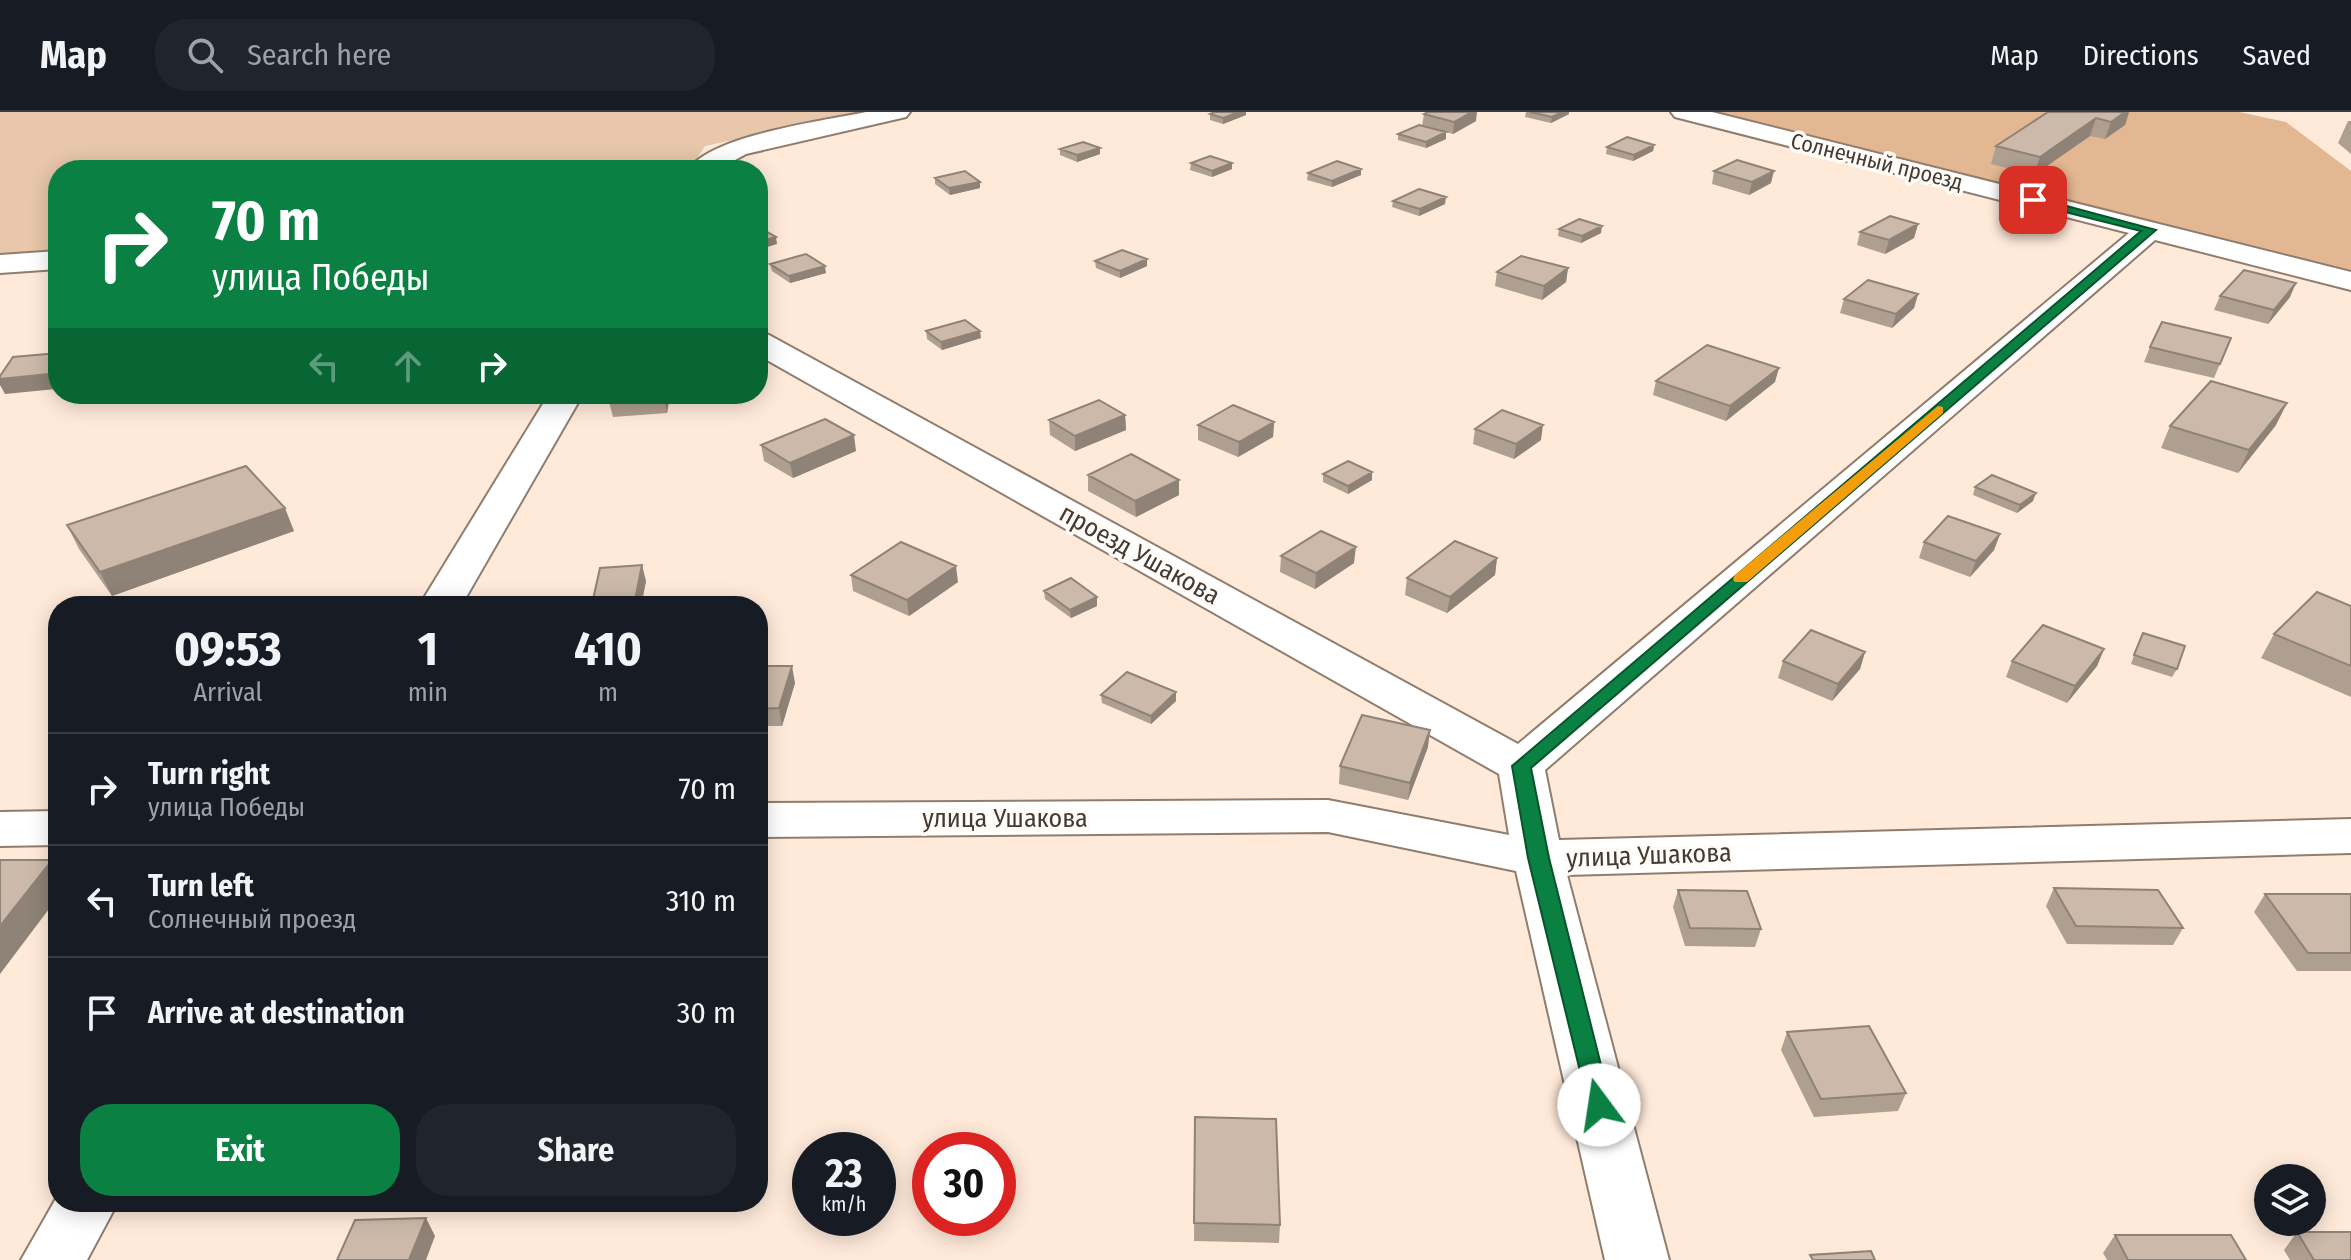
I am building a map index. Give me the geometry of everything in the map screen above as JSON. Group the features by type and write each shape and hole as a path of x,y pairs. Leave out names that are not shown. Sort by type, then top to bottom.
{"street":[{"path":"718,160 738,148 898,112"},
{"name":"Солнечный проезд","path":"1683,112 2351,281"},
{"path":"1637,1260 1538,858 1521,766 2150,230"},
{"path":"0,264 48,261"},
{"name":"проезд Ушакова","path":"768,348 1521,766"},
{"path":"446,596 560,404"},
{"name":"улица Ушакова","path":"768,820 1328,816 1538,858 2351,836"},
{"path":"0,829 48,828"},
{"path":"53,1260 81,1212"}],"shaded area":[{"path":"0,112 867,112 705,146 696,160 48,160 48,254 0,257"},
{"path":"1711,112 2239,112 2286,122 2351,171 2351,274"}],"building":[{"path":"1239,112 1223,118 1210,114"},
{"path":"1472,112 1454,122 1424,114"},
{"path":"1530,112 1562,112 1552,117"},
{"path":"2048,112 2125,112 2111,122 2096,118 2040,157 1996,146"},
{"path":"1419,125 1446,132 1426,142 1398,134"},
{"path":"1627,137 1654,145 1634,155 1607,147"},
{"path":"1083,142 1100,148 1077,155 1060,149"},
{"path":"1210,156 1232,163 1212,171 1191,163"},
{"path":"1737,160 1774,171 1752,182 1714,171"},
{"path":"1337,161 1361,169 1332,181 1308,173"},
{"path":"965,171 980,182 949,188 935,178"},
{"path":"1419,189 1446,197 1420,209 1393,201"},
{"path":"1890,216 1918,224 1889,240 1860,232"},
{"path":"1579,219 1602,226 1582,236 1559,229"},
{"path":"1122,250 1147,259 1120,271 1095,261"},
{"path":"806,254 825,266 789,276 770,264"},
{"path":"1521,256 1568,268 1544,286 1497,272"},
{"path":"2244,270 2296,283 2274,310 2220,296"},
{"path":"1868,280 1918,294 1896,314 1844,299"},
{"path":"965,320 980,331 941,342 926,331"},
{"path":"2162,322 2231,338 2220,364 2150,347"},
{"path":"1707,345 1779,368 1730,406 1656,381"},
{"path":"48,354 48,374 0,379 13,357"},
{"path":"2211,381 2287,403 2249,450 2170,426"},
{"path":"1099,400 1125,415 1075,436 1049,420"},
{"path":"1233,405 1274,422 1239,442 1198,425"},
{"path":"1502,410 1543,425 1516,444 1475,429"},
{"path":"825,419 854,435 790,463 761,445"},
{"path":"1131,454 1179,480 1135,501 1088,475"},
{"path":"1348,461 1372,472 1348,486 1323,474"},
{"path":"246,466 285,508 100,572 67,525"},
{"path":"1992,475 2036,493 2020,505 1975,487"},
{"path":"1948,516 2000,534 1976,561 1924,542"},
{"path":"1321,531 1356,547 1316,573 1281,556"},
{"path":"1455,541 1497,558 1450,597 1407,578"},
{"path":"901,542 956,566 907,600 851,575"},
{"path":"642,565 636,596 594,596 600,568"},
{"path":"1071,578 1097,597 1070,610 1044,591"},
{"path":"2317,592 2351,606 2351,666 2274,634"},
{"path":"2043,625 2104,649 2075,686 2012,661"},
{"path":"1811,630 1865,652 1838,684 1783,661"},
{"path":"2143,633 2185,646 2177,669 2134,655"},
{"path":"768,666 792,666 779,708 768,709"},
{"path":"1127,672 1176,692 1151,716 1101,695"},
{"path":"1362,715 1430,730 1410,783 1340,766"},
{"path":"0,860 48,860 48,865 0,926"},
{"path":"2054,888 2158,890 2183,928 2076,926"},
{"path":"1678,890 1747,891 1761,929 1690,928"},
{"path":"2265,894 2351,894 2351,953 2308,953"},
{"path":"1869,1026 1906,1093 1821,1099 1787,1032"},
{"path":"1195,1117 1276,1119 1280,1225 1194,1223"},
{"path":"426,1218 409,1260 337,1260 355,1220"},
{"path":"2351,1232 2351,1260 2314,1260 2299,1236"},
{"path":"2115,1235 2231,1235 2246,1260 2128,1260"},
{"path":"1871,1251 1875,1260 1813,1260 1810,1255"}],"slow traffic":[{"path":"1741,579 1938,410"}],"route":[{"path":"1599,1105 1538,858 1521,766 2150,230 2033,200"}]}
